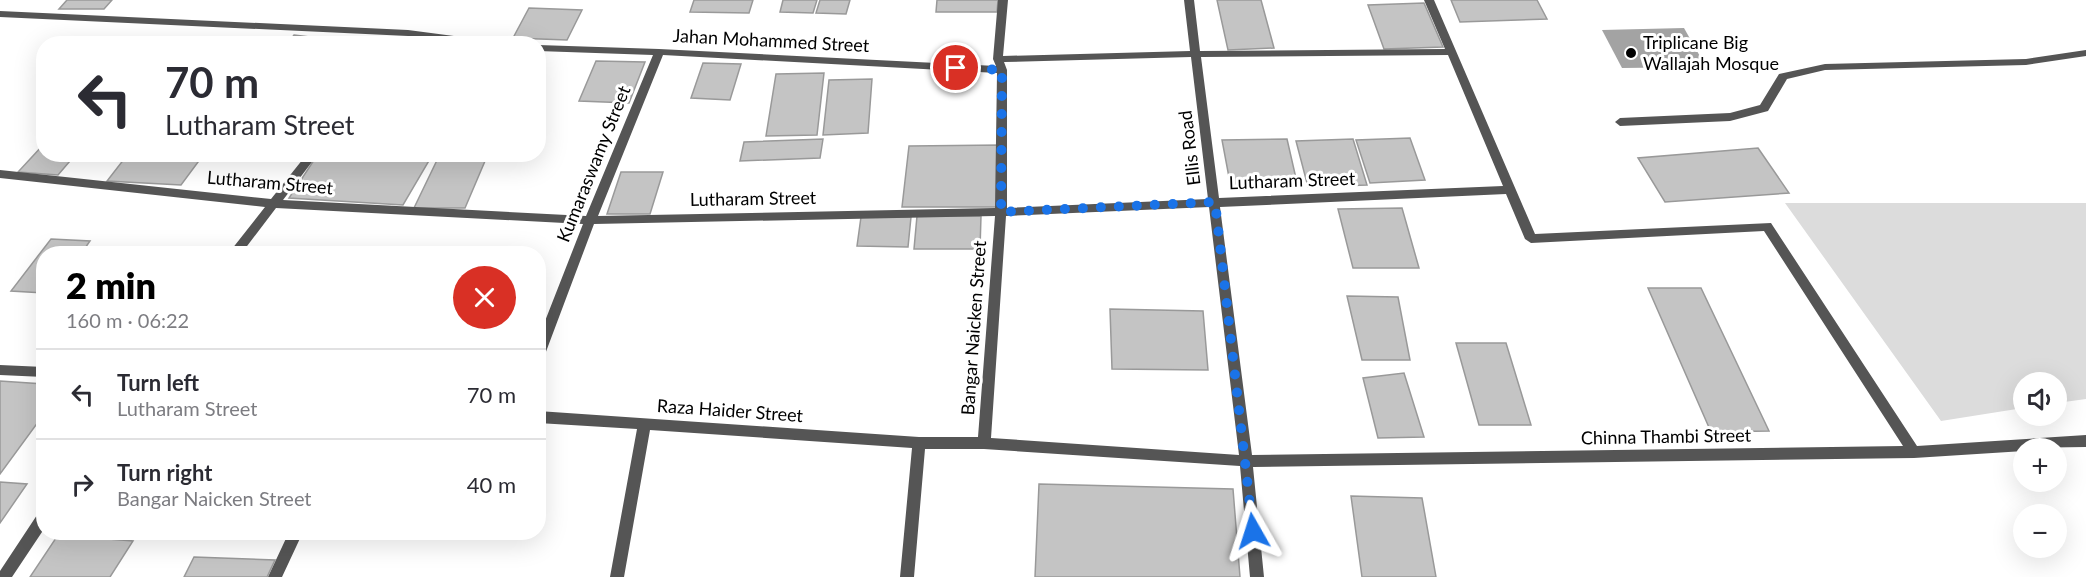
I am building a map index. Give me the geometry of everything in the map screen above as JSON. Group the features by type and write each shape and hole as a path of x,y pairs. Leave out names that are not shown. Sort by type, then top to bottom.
{"street":[{"name":"Bangar Naicken Street","path":"984,443 1001,212 1000,65 1003,0"},
{"name":"Ellis Road","path":"1189,0 1246,461 1257,577"},
{"path":"1429,0 1531,239 1767,226 1914,452"},
{"path":"0,14 408,33 431,36"},
{"name":"Jahan Mohammed Street","path":"546,48 1000,65 1197,54 1450,52"},
{"name":"Kumaraswamy Street","path":"546,336 590,220 659,52"},
{"path":"1620,122 1730,117 1764,108 1783,76 1826,67 2026,62 2086,53"},
{"path":"241,246 307,162"},
{"name":"Lutharam Street","path":"0,174 275,204 590,220 1001,212 1509,190"},
{"path":"0,370 36,372"},
{"name":"Raza Haider Street","path":"546,417 919,443 984,443"},
{"path":"617,577 645,423"},
{"name":"Chinna Thambi Street","path":"984,443 1246,461 1914,452 2086,441"},
{"path":"907,577 919,443"},
{"path":"4,577 36,528"},
{"path":"275,577 292,540"}],"shaded area":[{"path":"1684,28 1706,67 1622,68 1602,30"},
{"path":"1785,203 2086,203 2086,399 2067,402 2067,372 2013,372 2013,410 1941,421"}],"building":[{"path":"67,0 112,0 104,9 59,9"},
{"path":"694,0 753,0 749,13 690,12"},
{"path":"783,0 817,0 813,13 780,12"},
{"path":"820,0 850,0 846,14 816,13"},
{"path":"937,0 998,0 997,12 936,12"},
{"path":"1217,0 1261,0 1274,48 1228,50"},
{"path":"1451,0 1537,0 1547,19 1460,22"},
{"path":"1424,3 1443,47 1384,49 1368,5"},
{"path":"529,8 582,10 567,40 546,39 546,36 514,36"},
{"path":"596,61 645,62 629,103 579,101"},
{"path":"703,63 741,64 730,100 691,98"},
{"path":"824,73 817,135 766,136 776,74"},
{"path":"872,79 868,133 823,135 829,80"},
{"path":"1410,138 1425,180 1370,183 1356,140"},
{"path":"823,139 820,158 740,161 744,142"},
{"path":"1287,139 1298,187 1231,188 1222,140"},
{"path":"1353,139 1367,185 1308,187 1296,141"},
{"path":"1001,145 999,207 902,207 909,146"},
{"path":"1758,148 1789,193 1665,202 1638,158"},
{"path":"36,153 36,162 69,162 58,175 18,172"},
{"path":"122,162 198,162 181,185 107,181"},
{"path":"313,162 428,162 403,205 289,198"},
{"path":"436,162 485,162 465,208 414,208"},
{"path":"621,172 663,172 650,214 607,214"},
{"path":"1402,208 1419,268 1353,268 1338,209"},
{"path":"917,216 981,216 980,249 914,249"},
{"path":"861,217 911,217 908,247 857,246"},
{"path":"51,239 90,241 87,246 46,246"},
{"path":"36,258 36,293 11,291"},
{"path":"1648,288 1701,288 1769,431 1711,432"},
{"path":"1347,296 1398,297 1410,360 1362,360"},
{"path":"1110,309 1203,311 1208,370 1112,369"},
{"path":"1456,343 1506,343 1531,425 1479,425"},
{"path":"1404,373 1424,437 1378,438 1363,378"},
{"path":"0,381 36,383 36,425 0,474"},
{"path":"0,482 27,484 0,523"},
{"path":"1039,484 1233,489 1240,577 1035,577"},
{"path":"1351,496 1422,498 1436,577 1362,577"},
{"path":"55,540 133,541 110,577 30,577"},
{"path":"194,557 275,560 267,577 184,577"}],"place":[{"name":"Triplicane Big Wallajah Mosque","path":"1631,53"}],"route":[{"path":"956,68 1002,70 1001,212 1215,202 1253,531"}]}
